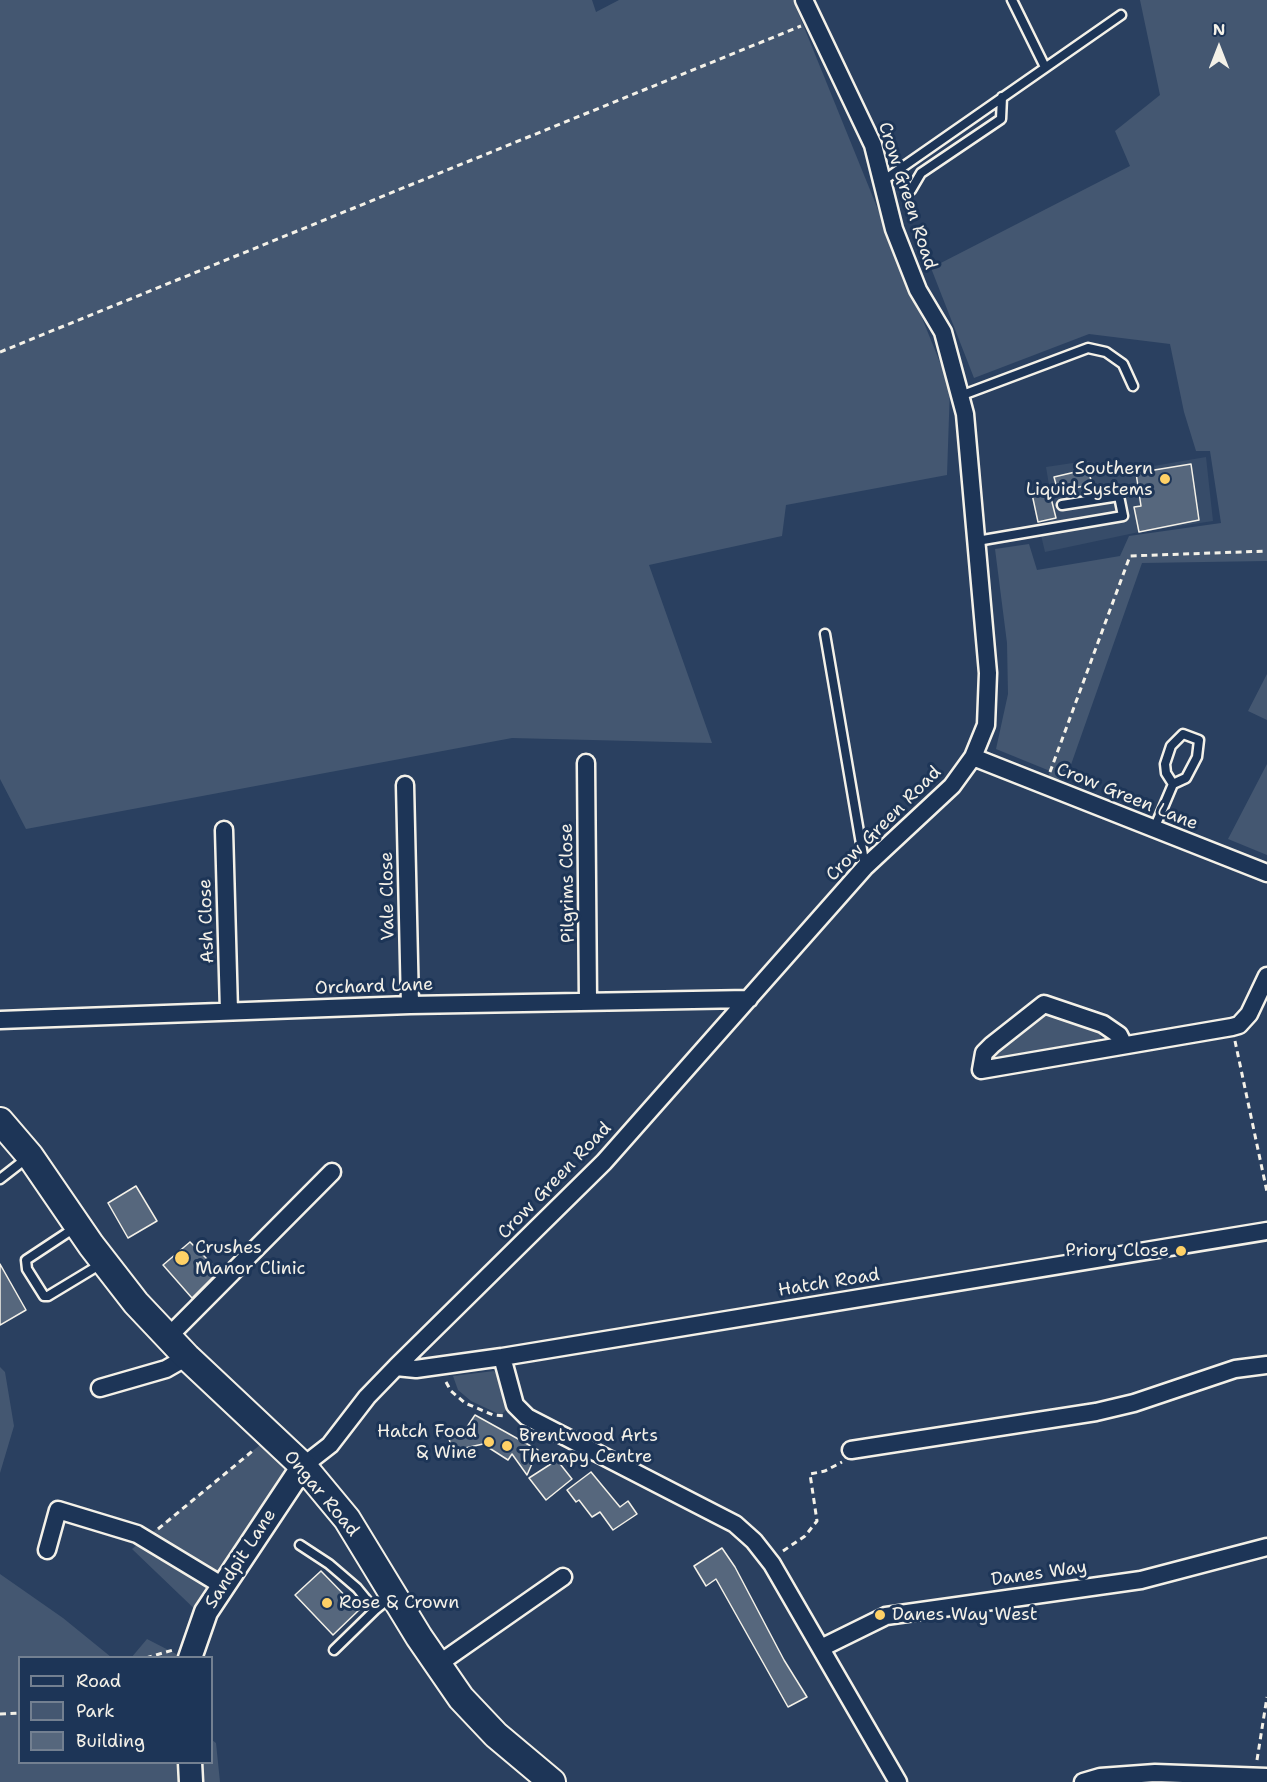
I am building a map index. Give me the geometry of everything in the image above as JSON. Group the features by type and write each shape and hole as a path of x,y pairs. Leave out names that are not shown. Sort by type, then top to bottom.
{"main road":[{"name":"Ongar Road","path":"0,1121 30,1156 104,1262 168,1337 303,1466 347,1518 384,1602 437,1665 461,1698 496,1735 552,1782"}],"street":[{"name":"Crow Green Road","path":"303,1466 330,1444 367,1397 396,1366 604,1162 865,867 952,786 973,757 986,726 988,673 965,414 943,332 918,290 894,229 884,180 873,145 804,0"},
{"name":"Crow Green Lane","path":"973,757 1267,873"},
{"name":"Pilgrims Close","path":"586,763 588,1001"},
{"name":"Vale Close","path":"405,785 410,1005"},
{"name":"Ash Close","path":"224,830 229,1011"},
{"path":"1124,1045 1119,1035 1103,1024 1044,1004 984,1053 981,1070 1232,1027 1243,1023 1267,976"},
{"name":"Orchard Lane","path":"0,1020 410,1005 749,999"},
{"path":"168,1337 332,1172"},
{"name":"Hatch Road","path":"396,1366 416,1369 502,1357 1267,1231"},
{"path":"100,1388 166,1370 187,1357"},
{"path":"502,1357 515,1405 528,1417 735,1524 769,1560 898,1782"},
{"path":"851,1450 1096,1412 1134,1403 1235,1370 1267,1365"},
{"name":"Sandpit Lane","path":"192,1650 206,1612 303,1466"},
{"path":"47,1550 58,1510 145,1539 223,1586"},
{"name":"Danes Way","path":"821,1648 886,1616 1141,1580 1267,1547"},
{"path":"437,1665 563,1577"},
{"path":"190,1764 191,1782"},
{"path":"1083,1782 1101,1777 1142,1773 1189,1778 1261,1776"}],"lane":[{"path":"1012,0 1045,67"},
{"path":"884,180 1121,15"},
{"path":"911,190 921,173 963,147 1001,118 1004,106 1002,97"},
{"path":"960,396 1088,348 1106,352 1122,364 1133,386"},
{"path":"977,541 1123,516 1119,496 1062,505"},
{"path":"825,634 865,867"},
{"path":"1154,829 1173,784 1186,778 1197,757 1199,740 1183,734 1171,746 1165,764 1166,773 1173,784"},
{"path":"0,1179 30,1156"},
{"path":"78,1226 26,1260 27,1269 44,1296 48,1296 104,1262"},
{"path":"300,1545 329,1564 357,1588 384,1602 334,1650"}],"path":[{"path":"0,352 814,21"},
{"path":"1046,785 1130,556 1267,551"},
{"path":"1232,1027 1267,1192"},
{"path":"438,1366 451,1391 465,1403 493,1415 528,1417"},
{"path":"145,1539 271,1436"},
{"path":"769,1560 805,1536 817,1521 810,1474 825,1471 848,1459 851,1450"},
{"path":"158,1656 192,1650"},
{"path":"1261,1776 1267,1697"},
{"path":"0,1714 18,1713"}],"shaded area":[{"path":"1206,457 1213,521 1139,532 1045,552 1041,535 1052,533 1048,514 1058,492 1049,485 1046,467 1086,461 1130,470"}],"green space":[{"path":"0,0 592,0 596,12 619,0 793,0 950,387 947,475 786,505 782,536 649,565 712,743 512,738 26,829 0,779"},
{"path":"1140,0 1267,0 1267,561 1142,563 1067,776 1046,785 1050,771 996,749 1008,694 1007,643 995,549 1029,544 1037,570 1120,556 1129,536 1221,523 1210,451 1196,451 1184,412 1170,344 1089,334 974,378 931,268 1130,166 1115,131 1160,95"},
{"path":"1267,674 1267,720 1248,711"},
{"path":"1267,764 1267,855 1228,839"},
{"path":"1045,1009 1099,1028 1101,1039 1095,1043 997,1061 992,1054"},
{"path":"0,1367 5,1372 14,1426 0,1473"},
{"path":"494,1371 502,1379 510,1406 501,1415 471,1401 458,1390 453,1376"},
{"path":"271,1436 303,1466 204,1618 132,1549"},
{"path":"0,1574 63,1618 110,1656 18,1656 18,1764 213,1764 213,1741 216,1743 220,1782 0,1782"},
{"path":"147,1639 180,1656 133,1656"}],"building":[{"path":"1191,464 1199,520 1139,532 1134,507 1141,506 1136,473"},
{"path":"1088,469 1092,484 1058,492 1054,477"},
{"path":"1049,490 1056,518 1038,522 1032,494"},
{"path":"136,1186 157,1221 128,1238 108,1203"},
{"path":"190,1242 219,1271 192,1298 163,1265"},
{"path":"0,1264 26,1310 0,1325"},
{"path":"475,1415 538,1450 527,1475 512,1454 508,1460 483,1444 452,1451 448,1434 465,1430"},
{"path":"557,1460 572,1479 546,1500 529,1478"},
{"path":"591,1472 620,1507 628,1501 637,1514 613,1530 600,1512 592,1517 579,1500 576,1502 567,1490"},
{"path":"722,1548 735,1567 784,1660 807,1697 788,1707 716,1579 706,1586 694,1566"},
{"name":"Rose & Crown","path":"321,1571 359,1610 333,1635 295,1595"}],"place":[{"name":"Southern Liquid Systems","path":"1165,479"},
{"name":"Priory Close","path":"1181,1251"},
{"name":"Crushes Manor Clinic","path":"182,1258"},
{"name":"Hatch Food & Wine","path":"489,1442"},
{"name":"Brentwood Arts Therapy Centre","path":"507,1446"},
{"name":"Rose & Crown","path":"327,1603"},
{"name":"Danes Way West","path":"880,1615"}]}
